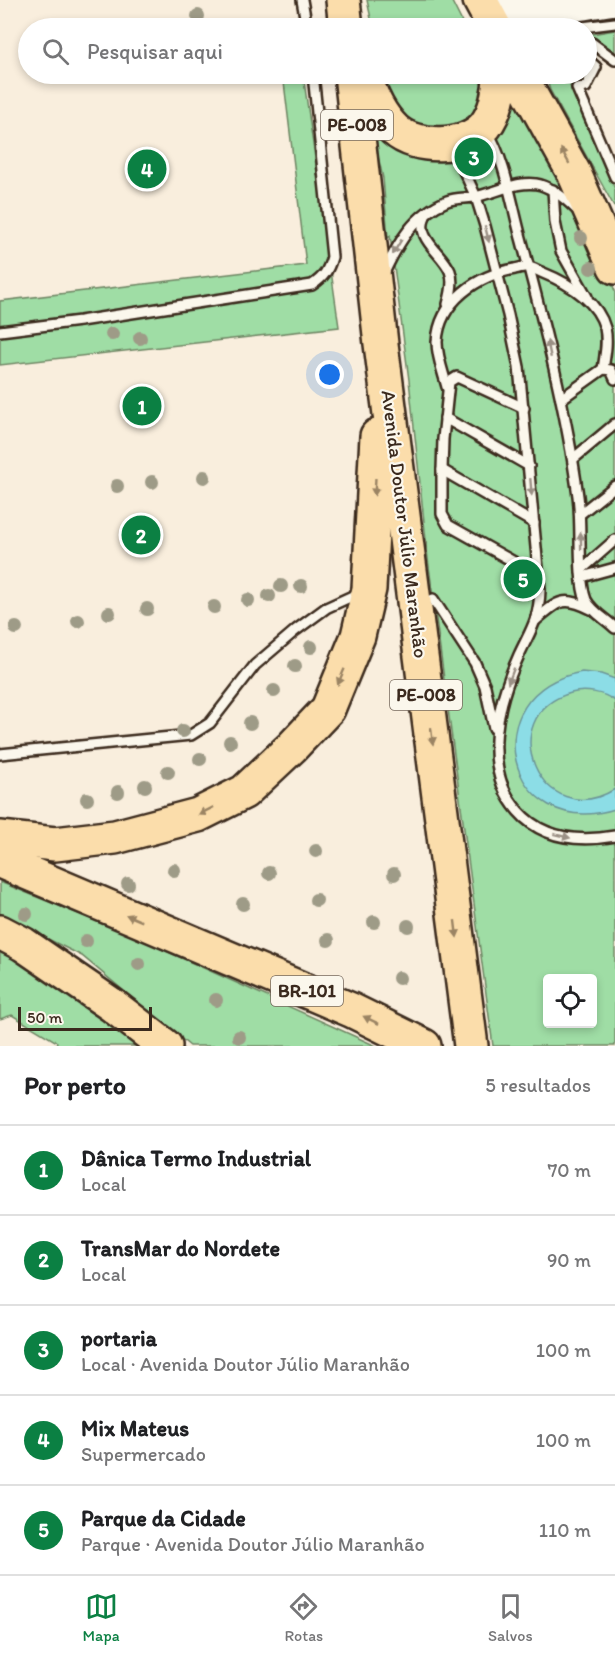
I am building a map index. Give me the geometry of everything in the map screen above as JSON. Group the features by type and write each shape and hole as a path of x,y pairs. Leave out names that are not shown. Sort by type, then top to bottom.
{"highway":[{"name":"Avenida Doutor Júlio Maranhão","path":"352,84 381,344 471,1046"},
{"path":"368,84 379,112 396,131 431,145 465,138 489,118 500,84"},
{"path":"523,84 574,173 615,267"},
{"path":"0,837 55,844 115,837 198,815 243,792 292,747 327,709 358,636 369,589 381,344"},
{"name":"BR-101","path":"0,861 351,1010 424,1046"},
{"path":"0,932 23,944 112,1005 165,1046"}],"street":[{"path":"491,15 511,8 533,10 615,1"}],"lane":[{"path":"302,0 305,18"},
{"path":"597,25 615,23"},
{"path":"597,47 615,60"},
{"path":"0,331 312,285 322,279 332,257 314,84"},
{"path":"511,84 489,118 542,311 561,399 573,459 580,514 585,597 591,609"},
{"path":"588,84 586,87 577,88 615,177"},
{"path":"447,143 457,156 476,197 498,272 519,367 539,576 536,621 507,686 496,737"},
{"path":"376,292 396,247 414,223 448,200 476,197 507,187 530,183 544,184 565,198 603,236"},
{"path":"553,190 555,222 561,251 583,288 590,305"},
{"path":"426,213 422,221 422,230 426,240 451,272 451,294 437,341 447,387 442,514 448,525 539,576"},
{"path":"445,315 461,294 498,272 529,267 566,284 584,297 597,313 605,328 606,349 603,369"},
{"path":"561,399 603,369 611,370 615,379"},
{"path":"447,387 457,376 524,408"},
{"path":"445,418 529,466"},
{"path":"573,459 615,424"},
{"path":"442,470 534,523"},
{"path":"580,514 615,486"},
{"path":"582,573 615,540"},
{"path":"582,573 615,568"},
{"path":"0,754 191,735 210,723 255,665 296,630 326,608 369,589"},
{"path":"433,599 475,663 485,686 496,737 497,762 502,787 512,805 534,826 565,838 582,840 615,836"},
{"path":"536,621 555,604 562,601 578,602 615,628"}],"green space":[{"path":"367,0 451,0 460,18 371,18"},
{"path":"615,30 615,56 597,42 597,33"},
{"path":"284,84 304,84 339,327 0,365 0,301 306,265"},
{"path":"385,84 484,84 480,101 473,112 453,127 440,130 427,129 407,120 396,109"},
{"path":"548,84 579,84 570,86 615,189 615,208"},
{"path":"516,86 615,291 615,1046 493,1046 428,559 409,380 390,236 388,238 383,178 370,121 435,153"},
{"path":"0,882 133,936 376,1046 190,1046 82,956 0,915"},
{"path":"0,950 40,967 143,1046 56,1046 57,1042 12,1015 0,1019"}],"water":[{"path":"582,672 601,674 615,679 615,701 599,693 582,691 571,693 547,705 534,724 530,745 535,766 547,785 566,796 589,799 615,789 615,809 578,814 548,805 527,786 516,761 515,733 525,707 547,685"}],"place":[{"name":"portaria","path":"474,157"},
{"name":"Mix Mateus","path":"147,169"},
{"name":"Dânica Termo Industrial","path":"142,406"},
{"name":"TransMar do Nordete","path":"141,535"},
{"name":"Parque da Cidade","path":"523,579"}]}
